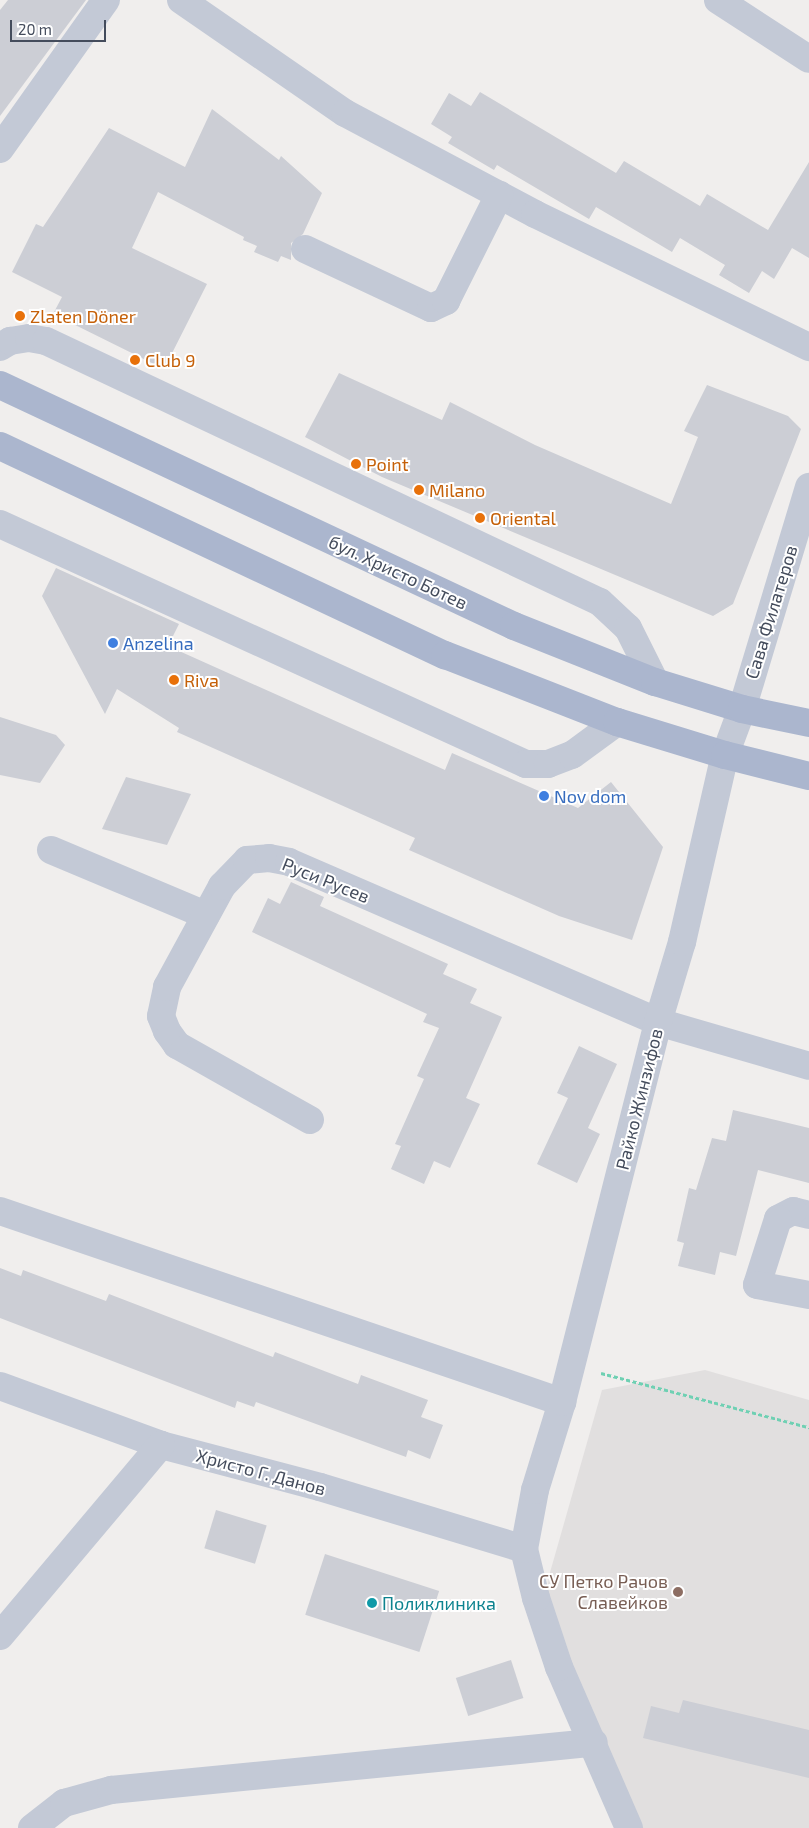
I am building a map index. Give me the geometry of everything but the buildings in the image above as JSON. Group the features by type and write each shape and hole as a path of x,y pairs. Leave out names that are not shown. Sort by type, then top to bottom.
{"main road":[{"name":"бул. Христо Ботев","path":"0,385 514,626 655,682 742,709 809,723"},
{"path":"0,446 445,655 616,722 725,755 809,776"}],"street":[{"path":"2,141 106,0"},
{"path":"182,0 346,113 499,195 809,347"},
{"path":"718,0 809,59"},
{"path":"305,249 431,308 446,300 499,195"},
{"path":"0,347 10,341 29,338 46,341 600,602 628,628 655,682"},
{"name":"Сава Филатеров","path":"742,709 809,487"},
{"path":"0,524 526,764 548,764 572,754 616,722"},
{"name":"Райко Жинзифов","path":"524,1549 535,1490 562,1402 658,1022 682,942 725,755 742,709"},
{"path":"51,850 206,915"},
{"name":"Руси Русев","path":"310,1120 177,1045 167,1032 161,1016 167,987 222,886 248,860 269,858 289,862 658,1022 809,1066"},
{"path":"0,1211 562,1402"},
{"path":"809,1215 793,1211 778,1219 757,1285 809,1295"},
{"name":"Христо Г. Данов","path":"0,1386 161,1445 320,1487 524,1549"},
{"path":"0,1636 161,1445"},
{"path":"524,1549 536,1598 559,1667 631,1827"},
{"path":"32,1828 64,1803 111,1790 594,1743"}],"path":[{"path":"571,1366 809,1427"}],"shaded area":[{"name":"СУ Петко Рачов Славейков","path":"705,1370 809,1400 809,1828 621,1828 545,1608 549,1576 602,1390"}],"place":[{"name":"Zlaten Döner","path":"20,316"},
{"name":"Club 9","path":"135,360"},
{"name":"Point","path":"356,464"},
{"name":"Milano","path":"419,490"},
{"name":"Oriental","path":"480,518"},
{"name":"Anzelina","path":"113,643"},
{"name":"Riva","path":"174,680"},
{"name":"Nov dom","path":"544,796"},
{"name":"СУ Петко Рачов Славейков","path":"678,1592"},
{"name":"Поликлиника","path":"372,1603"}]}
